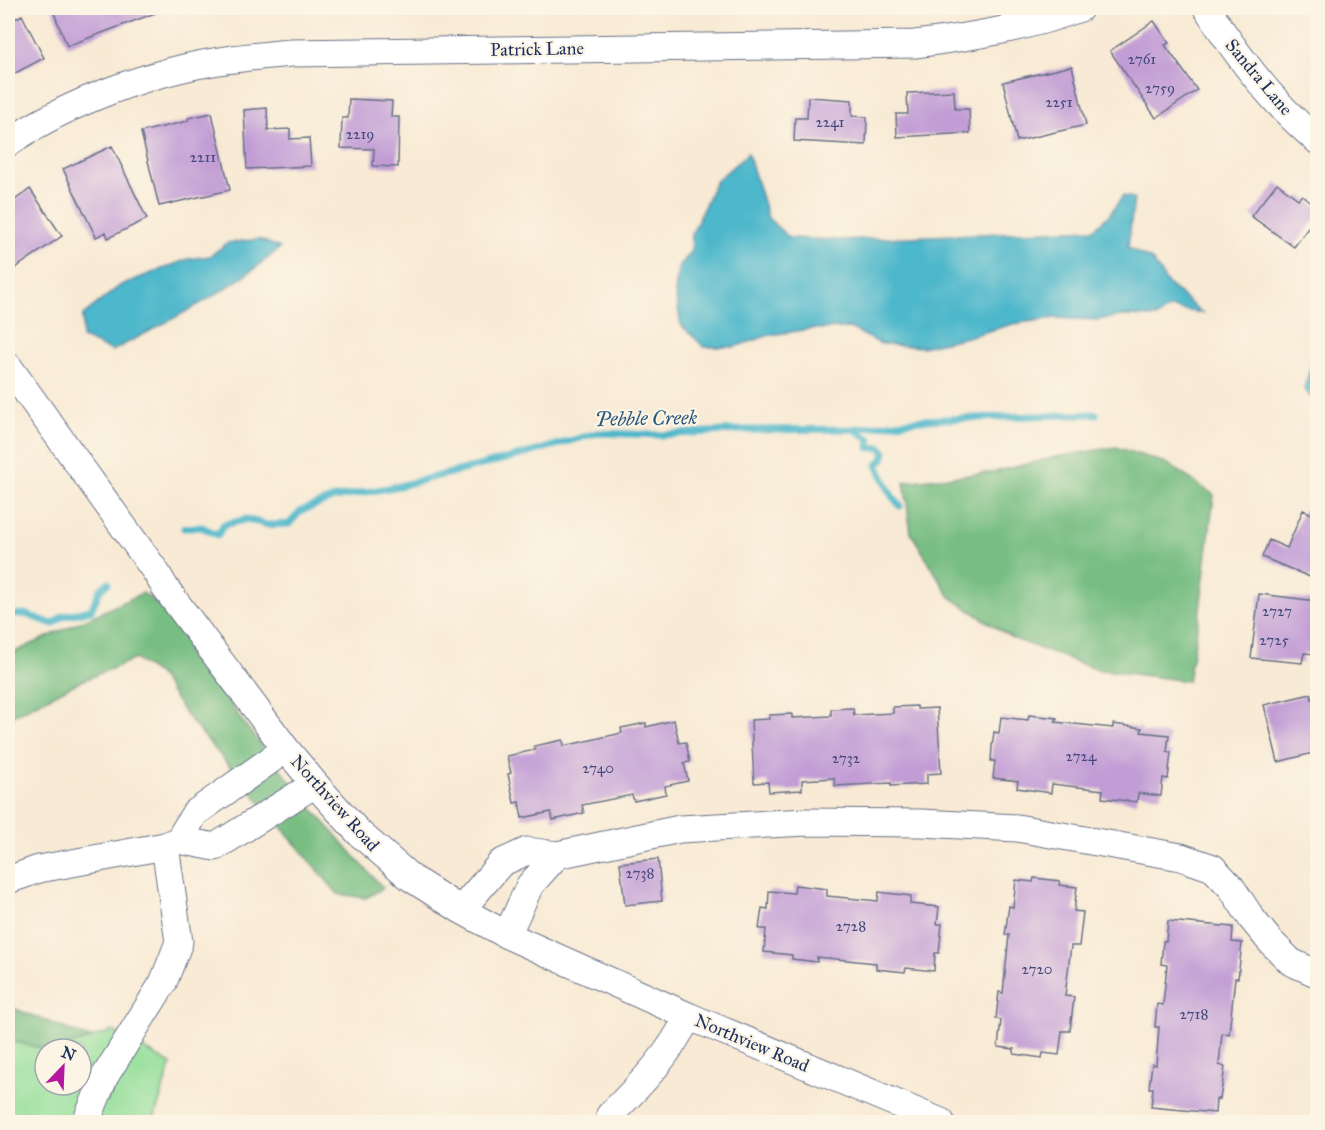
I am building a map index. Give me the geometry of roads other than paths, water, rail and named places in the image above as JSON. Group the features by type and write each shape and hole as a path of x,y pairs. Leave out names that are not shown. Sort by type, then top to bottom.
{"street":[{"name":"Patrick Lane","path":"8,143 87,100 138,81 226,60 314,52 915,44 970,37 1042,21 1080,8"},
{"name":"Sandra Lane","path":"1207,8 1259,82 1317,141"},
{"name":"Northview Road","path":"8,366 166,589 286,749 359,834 385,857 411,878 461,910 507,935 688,1016 940,1122"},
{"path":"86,1122 105,1076 163,983 179,942 172,843 195,813 286,749"},
{"path":"8,880 39,869 172,843 215,848 315,784"},
{"path":"461,910 501,863 527,850 557,855 680,829 806,822 922,823 1017,828 1181,857 1213,868 1231,887 1270,941 1291,962 1317,974"},
{"path":"507,935 530,885 557,855"},
{"path":"611,1122 610,1115 654,1071 679,1036 688,1016"}],"water":[{"path":"748,153 768,218 789,238 839,240 1094,229 1109,215 1123,196 1134,198 1128,247 1153,261 1167,283 1202,313 1170,308 1157,317 1122,316 1096,320 1054,318 1013,324 922,347 881,344 850,328 810,329 770,335 734,347 704,347 681,325 675,292 678,268 691,252 692,234 715,182"},
{"path":"259,239 280,248 241,278 199,304 112,351 82,338 83,315 121,285 188,259 210,256 227,243"},
{"path":"1317,344 1317,404 1304,389"}],"waterway":[{"name":"Pebble Creek","path":"184,528 202,527 218,535 223,525 247,519 267,525 289,524 301,511 334,498 399,486 597,433 660,435 741,430 854,429 919,420 1096,414"},
{"path":"854,429 870,439 869,448 880,447 885,452 883,459 877,465 892,496 900,506"},
{"name":"Pebble Creek","path":"8,615 25,614 53,624 63,616 91,610 100,590 108,583"}]}
